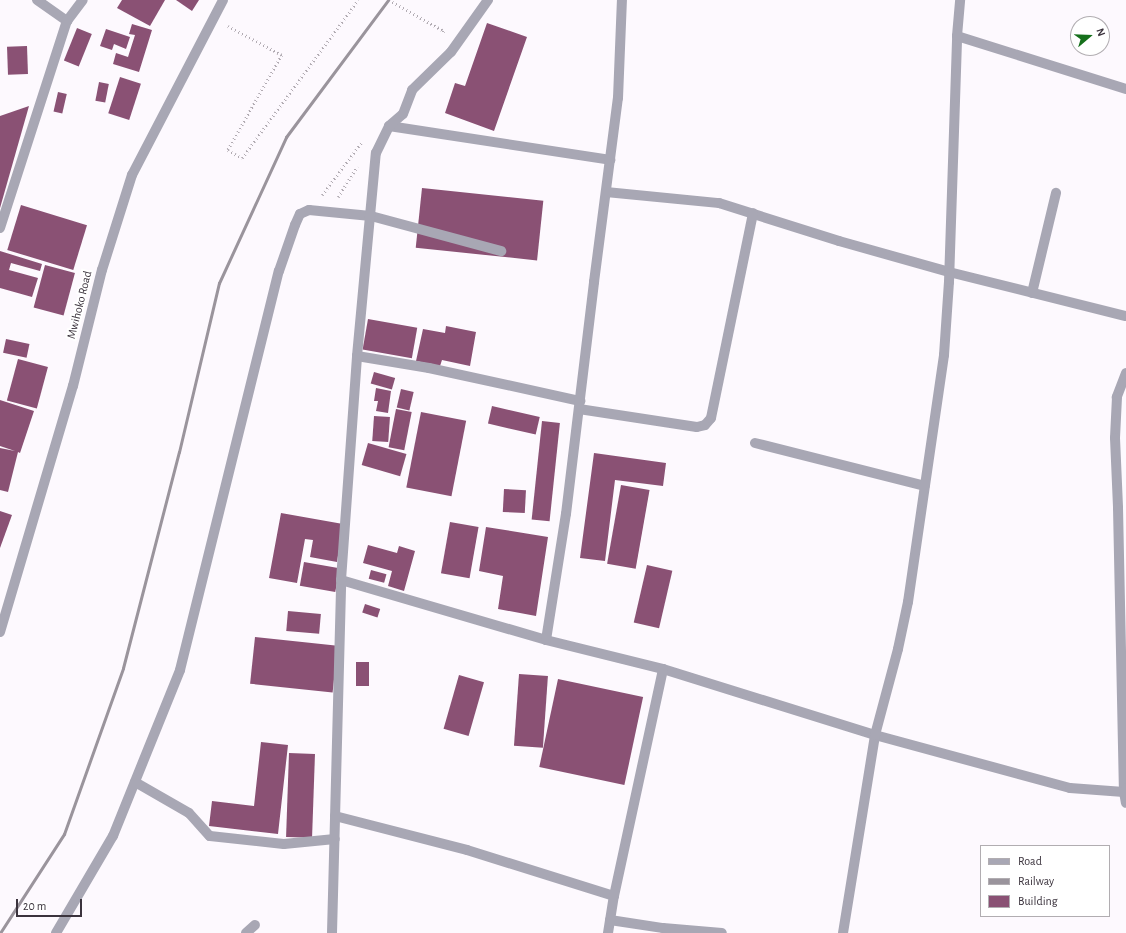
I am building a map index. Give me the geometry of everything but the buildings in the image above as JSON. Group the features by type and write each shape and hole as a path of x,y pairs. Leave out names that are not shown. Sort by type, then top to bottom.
{"street":[{"path":"37,0 68,21"},
{"path":"0,228 68,21 83,0"},
{"name":"Mwihoko Road","path":"0,632 73,386 102,270 132,175 223,0"},
{"path":"332,933 341,580 357,356 376,153 389,126 403,114 412,90 451,52 488,0"},
{"path":"546,640 566,514 618,98 622,0"},
{"path":"843,933 875,735 898,649 907,608 944,355 949,272 957,36 960,0"},
{"path":"957,36 1126,89"},
{"path":"389,126 610,160"},
{"path":"606,192 719,203 839,241 949,272 1126,316"},
{"path":"1032,293 1056,193"},
{"path":"56,933 113,836 180,670 279,271 300,214 309,210 371,216 501,251"},
{"path":"357,356 429,368 580,405 697,427 705,424 711,418 753,213"},
{"path":"1126,373 1117,397 1114,438 1118,508 1126,803"},
{"path":"755,443 925,486"},
{"path":"341,580 546,640 663,670 875,735 1070,788 1125,790"},
{"path":"608,933 614,896 663,670"},
{"path":"135,782 189,813 210,836 284,844 334,839"},
{"path":"335,816 467,850 614,896"},
{"path":"610,920 663,928 722,933"},
{"path":"246,933 255,925"}],"path":[{"path":"213,18 282,55 228,150 242,158 358,0"},
{"path":"389,0 444,31 440,38"},
{"path":"321,197 364,140"},
{"path":"338,198 358,164"}],"railway":[{"path":"0,933 64,834 123,668 179,452 219,283 286,137 388,0"}]}
